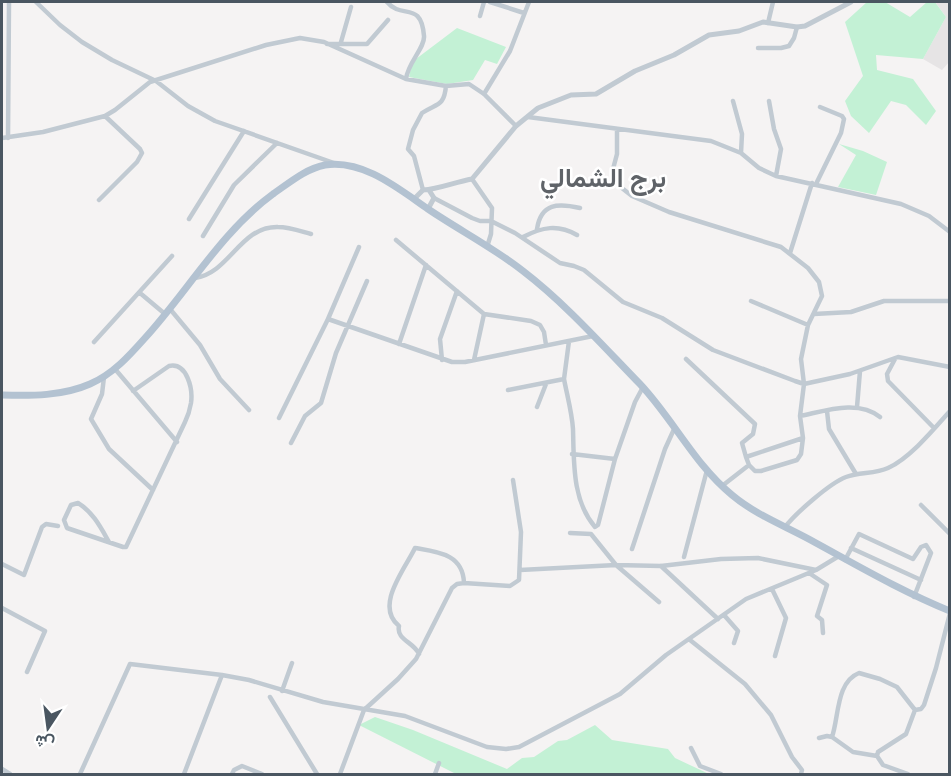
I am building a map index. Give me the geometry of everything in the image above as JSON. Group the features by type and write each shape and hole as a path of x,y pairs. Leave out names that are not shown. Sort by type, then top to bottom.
{"main road":[{"path":"2,395 40,395 62,392 82,387 104,377 115,369 168,312 234,231 268,198 309,170 323,165 337,164 357,168 414,199 487,246 535,281 643,387 707,470 722,486 748,507 914,597 950,612"}],"street":[{"path":"8,138 9,2"},
{"path":"36,2 72,35 112,60 156,81 196,111 244,131 337,164"},
{"path":"387,2 393,7 418,15 422,22 424,41 409,66 406,79"},
{"path":"480,16 484,2"},
{"path":"490,2 524,14"},
{"path":"484,94 504,63 529,2"},
{"path":"768,23 773,2"},
{"path":"414,199 426,190 472,179 516,126 538,108 561,98 596,94 635,71 674,55 704,36 732,33 757,23 805,26 852,2"},
{"path":"341,42 351,7"},
{"path":"327,44 370,43 388,20"},
{"path":"758,48 771,49 789,46 797,27"},
{"path":"2,138 43,132 105,116 116,110 146,84 292,38 306,38 327,44 406,79 446,86 469,84 484,94 516,126"},
{"path":"446,86 441,104 422,113 408,149 414,156 426,190 434,198 472,218 480,221 491,220 523,237 555,261 584,270 622,302 662,318 713,350 804,384 907,357 950,367"},
{"path":"733,101 742,134 741,153"},
{"path":"769,101 774,129 781,149 776,176"},
{"path":"790,253 814,184 841,133 844,119 820,107"},
{"path":"99,200 137,162 142,153 105,116"},
{"path":"528,117 703,139 741,153 759,168 776,176 901,204 929,216 950,232"},
{"path":"617,130 617,154 612,175 613,181 624,191 669,213 771,244 790,253 808,268 819,282 822,296 808,325 801,359 804,384 800,416 803,438 801,454 797,460 755,471 749,465 742,443 753,434 755,424 686,359"},
{"path":"189,219 244,131"},
{"path":"202,236 234,185 277,143"},
{"path":"472,179 492,208 491,234 487,246"},
{"path":"428,209 434,198"},
{"path":"537,229 540,217 553,206 580,208"},
{"path":"195,278 211,274 245,240 261,231 276,226 311,234"},
{"path":"523,237 537,229 564,228 577,235"},
{"path":"396,240 484,314 540,325 544,332 546,345"},
{"path":"279,418 328,319 358,247"},
{"path":"94,342 172,256"},
{"path":"399,344 426,266"},
{"path":"291,443 305,416 321,403 334,359 366,281"},
{"path":"442,360 440,339 457,291"},
{"path":"140,293 168,312 200,345 220,379 249,410"},
{"path":"751,301 808,325"},
{"path":"814,314 851,312 884,301 950,301"},
{"path":"474,360 484,314"},
{"path":"328,319 442,360 459,363 593,336"},
{"path":"569,341 564,379 573,428 574,475 581,499 595,527 598,525 615,459 635,402 643,387"},
{"path":"895,359 887,374 888,381 934,428"},
{"path":"110,542 86,508 78,502 71,505 64,520 65,526 124,547 127,546 177,442 192,401 190,384 181,368 176,365 169,366 133,391"},
{"path":"115,369 177,442"},
{"path":"858,407 860,371"},
{"path":"104,377 102,394 91,419 109,449 153,490"},
{"path":"508,390 564,379"},
{"path":"537,408 546,384"},
{"path":"800,416 858,407 875,412 880,417"},
{"path":"826,411 829,429 856,474"},
{"path":"785,527 795,515 836,483 856,474 888,468 906,455 950,411"},
{"path":"632,549 665,449 675,427"},
{"path":"746,457 803,438"},
{"path":"572,453 615,459"},
{"path":"722,486 749,465"},
{"path":"684,556 707,470"},
{"path":"340,774 364,710 403,674 419,654 452,588 464,583 510,585 519,580 520,532 513,480"},
{"path":"921,505 950,534"},
{"path":"2,564 24,575 42,526 46,524 58,526"},
{"path":"570,533 591,534 616,565 659,602"},
{"path":"80,774 130,664 249,680 282,691 415,719 497,749 519,747 606,702 636,681 666,655 746,600 842,558 859,534 912,558 921,547 926,545 931,554 914,597"},
{"path":"419,654 408,641 400,637 397,632 399,626 391,619 388,608 396,582 415,548 428,549 452,557 464,574 464,583"},
{"path":"850,548 921,580"},
{"path":"520,570 616,565 662,566 721,559 758,558 816,570"},
{"path":"662,566 718,619"},
{"path":"809,573 827,585 817,616 822,620 823,633"},
{"path":"772,589 786,618 775,656"},
{"path":"2,608 45,631 27,672"},
{"path":"915,710 921,709 926,699 950,612"},
{"path":"724,615 738,631 734,643"},
{"path":"690,639 745,684 771,715 792,757 802,771 801,774"},
{"path":"282,691 292,663"},
{"path":"832,737 842,693 850,679 860,673 897,687 915,710"},
{"path":"184,774 222,675"},
{"path":"270,697 317,774"},
{"path":"877,756 878,752 906,734 915,710"},
{"path":"819,738 832,737 853,752 877,756 884,765 908,774"},
{"path":"691,748 698,764 721,774"},
{"path":"435,774 439,763"},
{"path":"232,774 234,770 242,766 262,774"},
{"path":"2,769 10,774"}],"shaded area":[{"path":"937,2 949,2 949,62 942,70 923,59 946,17"}],"green space":[{"path":"867,2 885,2 910,17 927,2 935,2 946,17 923,59 876,55 877,70 913,79 936,111 926,125 906,105 891,101 869,133 851,116 845,101 863,76 845,22"},
{"path":"457,28 506,47 497,64 485,60 473,80 447,84 409,77 412,62"},
{"path":"839,144 863,151 887,162 876,195 838,187 856,155"},
{"path":"375,717 413,730 507,769 522,758 534,757 558,741 567,740 595,725 612,740 668,749 675,758 709,774 456,774 359,725"}],"district":[{"name":"برج الشمالي","path":"603,178"}]}
